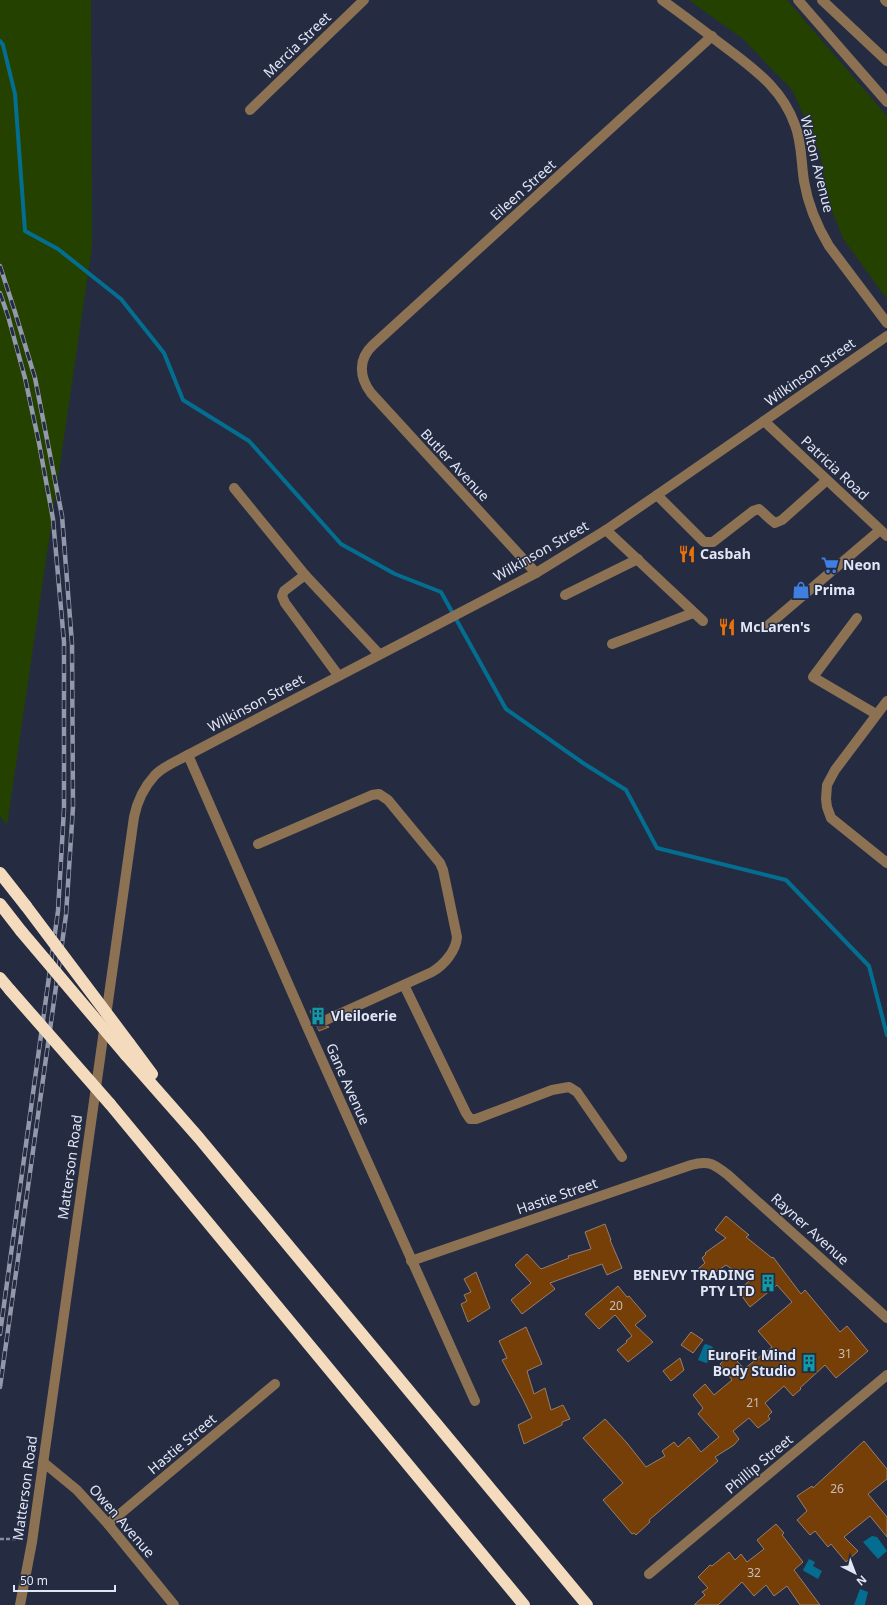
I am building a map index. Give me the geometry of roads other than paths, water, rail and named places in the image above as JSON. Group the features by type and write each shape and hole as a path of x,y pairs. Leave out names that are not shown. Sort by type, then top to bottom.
{"highway":[{"path":"0,873 199,1138"},
{"path":"0,904 126,1055 199,1138 587,1605"},
{"path":"0,978 110,1104 524,1605"}],"street":[{"name":"Mercia Street","path":"250,110 364,0"},
{"name":"Walton Avenue","path":"662,0 712,36 772,84 786,106 798,135 806,190 811,209 820,229 829,246 887,323"},
{"path":"798,0 887,102"},
{"path":"822,0 887,61"},
{"name":"Eileen Street","path":"362,370 363,358 366,352 712,36"},
{"name":"Wilkinson Street","path":"188,755 536,573 606,530 887,336"},
{"name":"Butler Avenue","path":"362,370 365,385 371,393 536,573"},
{"name":"Patricia Road","path":"764,421 884,533"},
{"path":"657,495 704,542 713,542 753,511 759,509 765,513 769,520 775,523 782,520 827,480"},
{"path":"234,488 305,575 379,654"},
{"path":"606,530 702,621"},
{"path":"765,628 884,533"},
{"path":"565,595 638,560"},
{"path":"305,575 284,591 282,596 285,603 338,676"},
{"path":"612,644 693,612"},
{"path":"857,618 813,677 876,714"},
{"path":"887,701 835,770 827,785 826,799 831,818 887,863"},
{"name":"Gane Avenue","path":"188,755 312,1027 411,1260 475,1401"},
{"name":"Matterson Road","path":"20,1605 32,1542 136,809 145,790 155,775 188,755"},
{"path":"258,844 372,795 379,794 388,800 440,863 443,870 457,937 456,945 449,956 441,966 432,972 326,1020"},
{"path":"404,985 470,1119 476,1119 552,1090 569,1087 577,1092 622,1157"},
{"name":"Hastie Street","path":"411,1260 691,1165 702,1163 712,1164"},
{"name":"Rayner Avenue","path":"712,1164 728,1175 887,1318"},
{"name":"Phillip Street","path":"649,1574 887,1375"},
{"name":"Hastie Street","path":"108,1524 275,1384"},
{"name":"Owen Avenue","path":"43,1462 77,1490 108,1524 174,1605"}],"water":[{"path":"706,1344 713,1347 709,1357 710,1361 706,1363 698,1360 704,1345"},
{"path":"872,1536 877,1537 887,1551 878,1559 863,1542"},
{"path":"809,1559 815,1562 813,1566 822,1571 818,1579 803,1570"},
{"path":"860,1589 868,1592 865,1605 854,1605"}],"waterway":[{"path":"0,41 3,45 15,94 25,231 58,249 121,299 164,353 183,400 249,441 341,544 395,574 441,592 506,709 583,763 626,790 657,848 786,880 869,966 887,1035"}],"tunnel":[{"path":"316,1025 326,1020"}],"railway":[{"path":"0,266 35,378 62,516 72,644 73,807 66,915 0,1387"},
{"path":"0,293 25,378 53,519 64,642 64,809 58,911 0,1334"}],"place":[{"name":"Casbah","path":"687,554"},
{"name":"Neon","path":"830,565"},
{"name":"Prima","path":"801,590"},
{"name":"McLaren's","path":"727,627"},
{"name":"Vleiloerie","path":"318,1016"},
{"name":"BENEVY TRADING PTY LTD","path":"768,1283"},
{"name":"EuroFit Mind Body Studio","path":"809,1363"}]}
